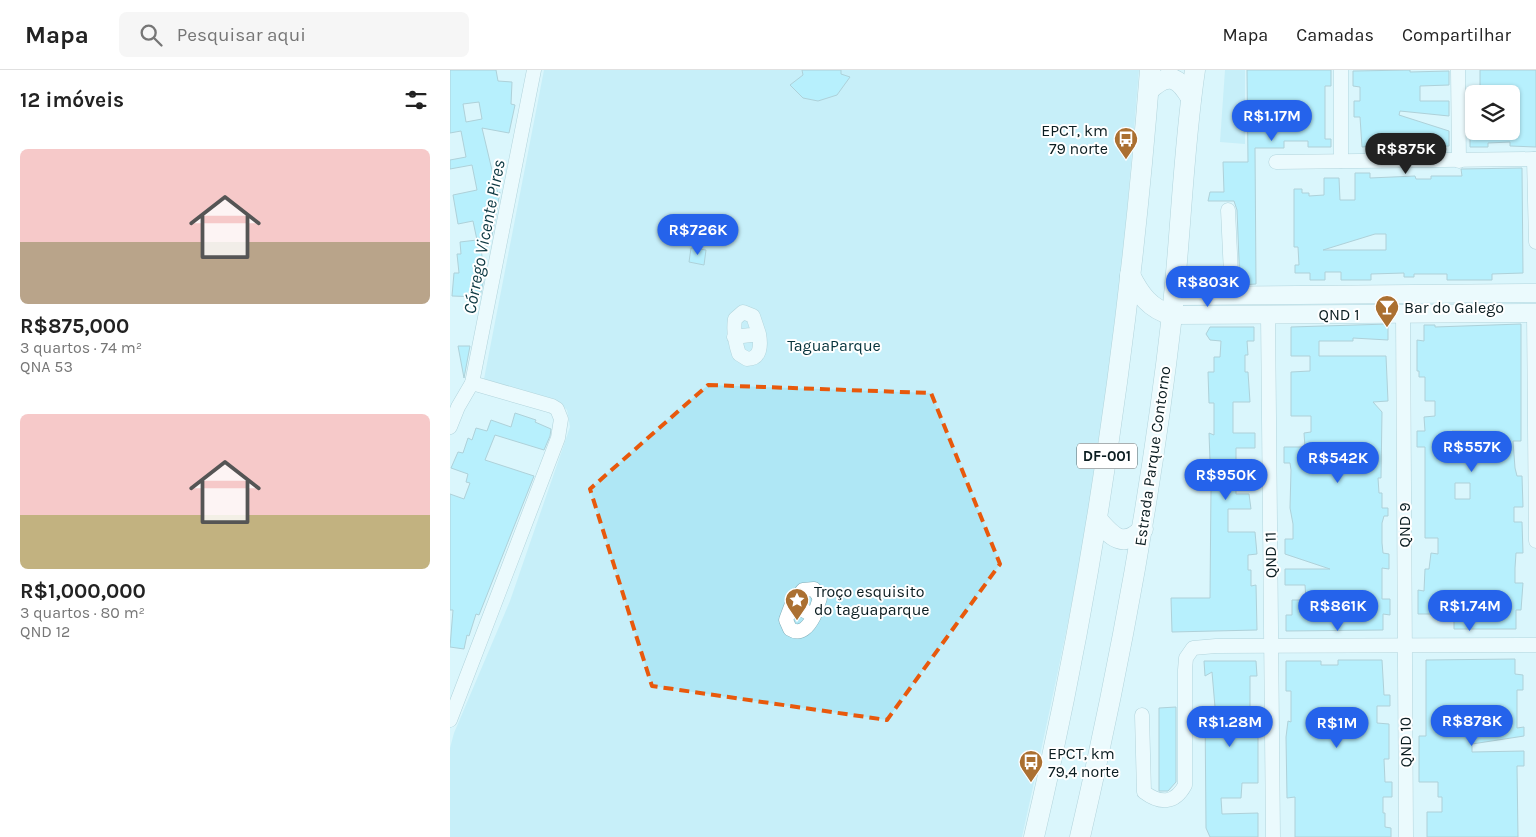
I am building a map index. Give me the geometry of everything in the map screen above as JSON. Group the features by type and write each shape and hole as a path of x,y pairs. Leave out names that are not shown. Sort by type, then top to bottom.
{"highway":[{"name":"DF-001","path":"1034,837 1052,757 1097,519 1124,336 1150,70"},
{"name":"Estrada Parque Contorno","path":"1080,837 1110,708 1143,529 1173,306 1195,70"},
{"path":"1148,90 1162,80 1176,79 1182,83 1191,98"},
{"path":"1130,275 1140,294 1150,305 1173,306"},
{"path":"1097,519 1111,535 1121,540 1132,539 1143,529"}],"main road":[{"path":"1173,306 1231,296 1536,292"},
{"path":"1228,314 1224,309 1231,296"},
{"name":"QND 1","path":"1173,306 1228,314 1535,313"}],"street":[{"path":"450,427 452,410 472,383 534,70"},
{"path":"1341,70 1341,161"},
{"path":"1458,70 1458,161"},
{"path":"1276,162 1535,159 1536,242"},
{"path":"1228,210 1231,296"},
{"path":"743,312 753,316 759,334 759,352 751,359 739,354 734,337 734,319 743,312"},
{"path":"1535,313 1536,540"},
{"name":"QND 11","path":"1268,314 1273,837"},
{"name":"QND 9","path":"1403,314 1404,647"},
{"path":"734,337 759,334"},
{"path":"450,720 541,488 561,425 559,413 552,406 472,383"},
{"path":"814,589 820,598 814,616 804,630 792,632 786,620 792,604 803,590 814,589"},
{"path":"792,604 814,616"},
{"path":"1142,715 1144,792 1155,800 1172,800 1180,796 1185,785 1185,670 1189,651 1193,648 1204,646 1404,647 1536,645"},
{"name":"QND 10","path":"1404,647 1406,837"}],"highlighted area":[{"path":"708,385 931,393 1000,564 887,720 652,686 590,489"}],"green space":[{"name":"TaguaParque","path":"544,70 1139,70 1118,310 1099,454 1073,598 1022,837 450,837 450,748 454,733 510,601 570,427 567,410 556,400 484,379"},
{"path":"1225,70 1245,70 1245,144 1220,142"}],"building":[{"path":"450,70 496,70 498,81 512,82 511,104 515,105 509,133 482,128 496,187 498,193 500,192 492,236 487,237 488,246 481,246 484,278 480,297 452,296 454,273 459,273 457,254 461,254 460,242 477,240 473,221 458,224 453,195 477,190 472,165 450,169 450,160 466,157 461,131 450,133","holes":["479,102 482,119 466,122 463,104"]},
{"path":"802,70 841,70 841,74 850,77 837,95 818,101 803,98 790,85 803,75"},
{"path":"1247,70 1331,70 1331,86 1325,86 1325,139 1331,139 1331,147 1308,147 1308,141 1284,141 1284,148 1255,148 1256,284 1240,285 1237,210 1234,201 1208,201 1210,192 1224,192 1223,162 1248,162"},
{"path":"1410,70 1410,72 1449,71 1449,85 1420,86 1420,101 1449,101 1449,116 1400,111 1399,115 1449,131 1449,146 1401,147 1401,144 1362,147 1360,117 1354,117 1354,101 1360,101 1360,87 1353,86 1353,71"},
{"path":"1480,70 1536,70 1536,147 1510,146 1510,142 1488,143 1488,147 1470,147 1470,140 1520,140 1520,85 1480,85"},
{"path":"1522,168 1523,273 1492,274 1492,280 1447,280 1447,274 1414,274 1414,277 1404,277 1404,273 1371,274 1371,280 1341,280 1341,272 1325,272 1325,280 1310,280 1310,273 1295,273 1295,265 1299,265 1298,247 1294,247 1294,189 1302,189 1302,193 1309,193 1309,196 1324,195 1324,178 1339,178 1340,200 1355,200 1355,173 1370,173 1370,178 1415,176 1416,179 1431,179 1431,176 1462,176 1461,169","holes":["1375,234 1386,234 1386,250 1323,250"]},
{"path":"691,248 706,250 704,265 689,262"},
{"path":"1388,324 1388,340 1353,338 1353,341 1319,341 1319,356 1386,356 1388,401 1373,402 1382,412 1381,478 1378,478 1379,493 1382,493 1382,508 1388,508 1388,516 1384,516 1382,523 1382,543 1383,553 1389,554 1389,569 1382,568 1382,599 1390,599 1390,615 1383,614 1383,630 1286,631 1286,615 1292,615 1292,600 1306,600 1305,585 1285,585 1285,569 1330,569 1285,554 1285,539 1293,539 1293,524 1290,508 1291,470 1290,463 1284,463 1284,447 1305,447 1304,433 1311,432 1311,416 1291,416 1291,372 1310,371 1310,356 1291,356 1291,327"},
{"path":"1521,324 1521,441 1513,441 1517,476 1522,476 1523,507 1514,507 1514,522 1522,522 1523,553 1516,553 1515,583 1523,583 1521,610 1516,610 1516,629 1454,629 1454,614 1418,614 1418,590 1424,591 1425,569 1429,569 1431,553 1438,554 1438,538 1425,538 1425,447 1417,447 1417,431 1425,431 1424,417 1435,416 1435,401 1425,401 1425,377 1419,377 1419,371 1417,371 1417,340 1424,341 1424,325 1435,325 1435,327","holes":["1452,431 1470,431 1470,446 1452,454","1455,483 1470,483 1470,499 1455,499"]},
{"path":"1210,327 1254,327 1254,341 1247,341 1248,355 1245,355 1245,372 1248,372 1250,402 1233,402 1233,433 1255,433 1255,448 1236,448 1236,463 1249,463 1249,478 1236,478 1236,494 1249,494 1251,509 1228,509 1228,532 1255,532 1257,554 1248,555 1248,570 1251,570 1251,586 1256,585 1257,630 1172,632 1171,598 1210,598 1211,488 1209,433 1214,435 1214,403 1209,403 1208,372 1214,372 1214,357 1220,357 1221,341 1210,340 1206,334"},
{"path":"458,346 470,346 464,378"},
{"path":"515,413 536,420 535,422 551,429 550,436 544,450 495,435 485,460 534,476 479,615 476,614 469,636 467,635 464,649 450,647 453,610 450,610 450,494 464,499 470,483 466,482 468,474 451,468 458,452 463,453 468,438 472,440 476,428 487,431 491,420 511,427"},
{"path":"1515,659 1515,674 1523,675 1523,690 1517,690 1517,728 1524,727 1524,736 1472,744 1472,752 1524,751 1524,766 1517,766 1518,837 1427,837 1427,812 1442,812 1442,797 1438,797 1438,782 1419,782 1419,736 1426,736 1426,660"},
{"path":"1338,660 1382,660 1384,695 1390,695 1390,706 1377,706 1377,723 1389,724 1389,759 1384,759 1385,782 1392,782 1392,797 1383,797 1383,813 1385,813 1385,827 1391,828 1391,837 1295,837 1295,797 1287,798 1286,737 1288,721 1291,722 1291,691 1286,691 1286,661 1321,661 1321,665 1338,665"},
{"path":"1204,661 1256,661 1257,676 1250,676 1250,722 1252,722 1252,737 1258,737 1258,783 1242,783 1241,798 1221,798 1222,814 1258,813 1258,837 1210,837 1206,828 1205,707 1215,707 1212,672 1205,676"},
{"path":"1176,707 1176,782 1168,791 1159,791 1159,708"}],"place":[{"name":"EPCT, km 79 norte","path":"1126,160"},
{"name":"Bar do Galego","path":"1387,328"},
{"name":"Troço esquisito do taguaparque","path":"797,621"},
{"name":"EPCT, km 79,4 norte","path":"1031,783"}],"water label":[{"name":"Córrego Vicente Pires","path":"484,237"}]}
